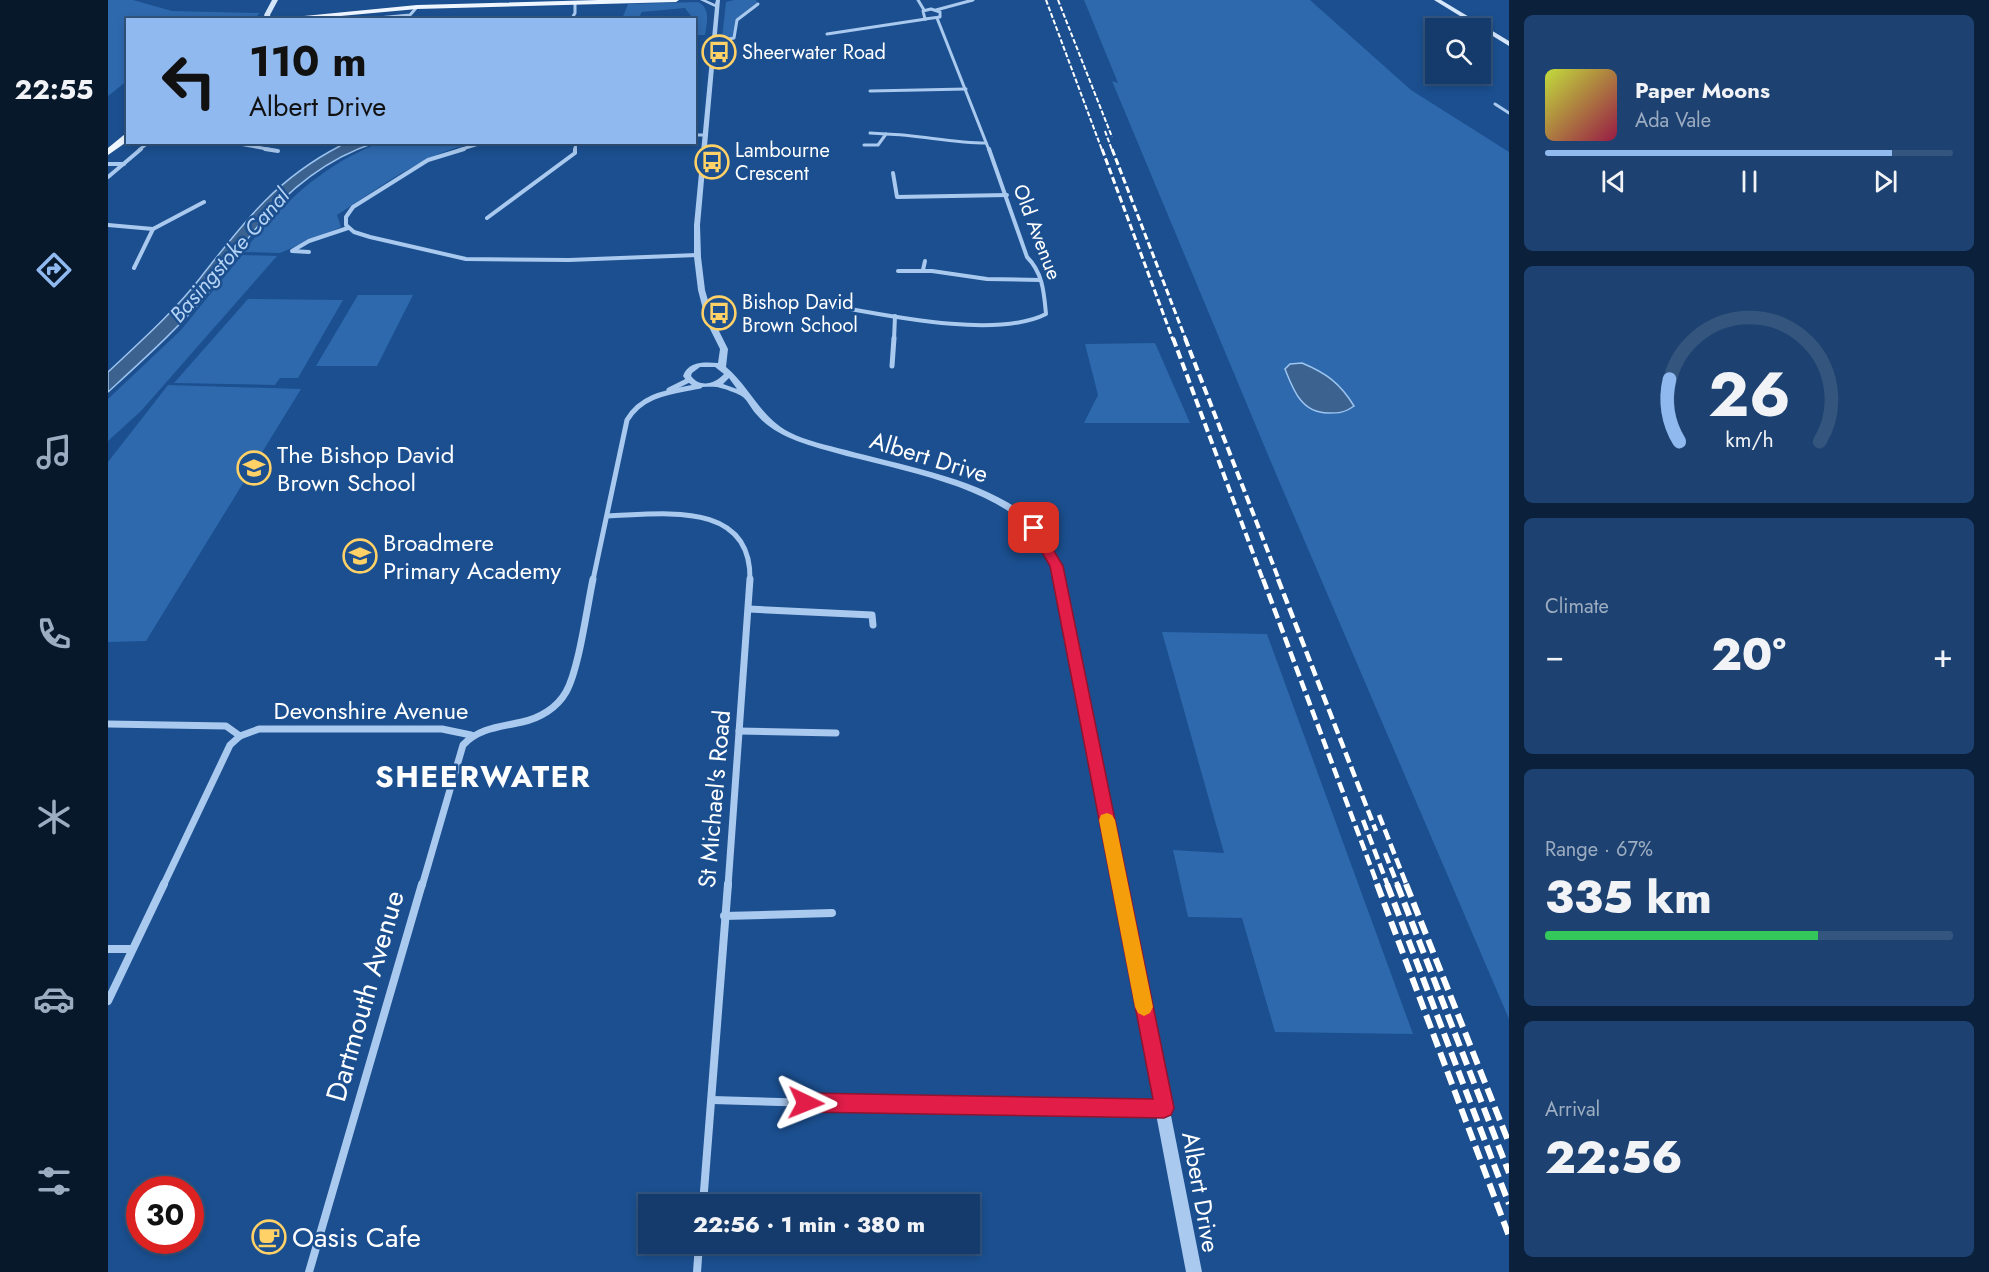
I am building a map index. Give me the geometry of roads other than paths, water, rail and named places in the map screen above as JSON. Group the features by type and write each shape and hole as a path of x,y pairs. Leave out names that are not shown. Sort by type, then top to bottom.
{"main road":[{"path":"267,18 275,0"},
{"path":"280,18 465,2 561,1 575,3 676,0"},
{"path":"1438,0 1509,44"},
{"path":"108,152 126,137"}],"street":[{"path":"702,0 717,3 697,225 697,255 704,297 718,341 724,349 724,371 717,384 700,386 689,380 688,372 692,368 711,364 724,371"},
{"path":"918,0 926,19"},
{"path":"924,10 936,10 973,0"},
{"path":"1438,0 1448,0"},
{"path":"572,18 575,13 575,3"},
{"path":"713,42 735,38 737,20 758,4"},
{"path":"378,18 410,15 417,7"},
{"name":"Old Avenue","path":"823,304 895,316 997,324 1035,322 1046,312 1035,265 1027,257 1007,195 937,18 940,13 936,10"},
{"path":"827,34 937,18"},
{"path":"870,91 966,89"},
{"path":"1495,104 1509,113"},
{"path":"870,133 913,135 952,143 986,143"},
{"path":"864,145 879,144 886,134"},
{"path":"696,135 706,135"},
{"path":"108,177 147,144"},
{"path":"238,144 278,152"},
{"path":"348,228 345,222 347,213 400,178 448,152 478,144"},
{"path":"487,218 575,153 576,144"},
{"path":"108,164 124,164"},
{"path":"893,173 897,197 1007,195"},
{"path":"108,225 153,229 204,202"},
{"path":"309,252 292,251 309,241 348,228 390,243 466,259 569,260 697,255"},
{"path":"134,268 153,229"},
{"path":"923,270 925,261"},
{"path":"898,271 923,270 987,279 1040,280"},
{"path":"892,366 895,316"},
{"path":"711,364 718,341"},
{"name":"Albert Drive","path":"724,371 741,387 743,394 766,421 789,435 965,488 1002,503 1034,528 1051,553 1057,566 1194,1272"},
{"name":"Devonshire Avenue","path":"108,1001 230,746 240,736 259,729 442,729 471,735 484,729 530,722 548,711 565,695 573,672 627,420 631,410 641,401 689,380"},
{"name":"Albert Drive","path":"717,384 743,394"},
{"name":"Devonshire Avenue","path":"666,392 700,386"},
{"name":"St Michael's Road","path":"608,516 700,517 729,528 744,542 748,554 749,609 704,1194"},
{"path":"749,609 872,615 873,625"},
{"path":"108,724 226,726 240,736"},
{"path":"739,731 836,733"},
{"name":"Dartmouth Avenue","path":"309,1272 458,758 471,735"},
{"path":"724,916 832,913"},
{"path":"108,949 131,949"},
{"path":"712,1100 924,1106 1164,1108"},
{"path":"697,1272 698,1254"}],"water":[{"name":"Basingstoke Canal","path":"340,144 372,144 318,171 285,197 256,228 202,300 163,341 108,392 108,372 180,302 263,203 297,173 340,146"},
{"path":"1302,363 1332,380 1354,406 1341,412 1328,413 1311,409 1295,392 1285,369 1290,364"}],"railway":[{"path":"1046,0 1102,150"},
{"path":"1058,0 1112,137"},
{"path":"1105,131 1112,150"},
{"path":"1102,149 1173,340"},
{"path":"1112,149 1186,340"},
{"path":"1173,338 1263,580"},
{"path":"1185,338 1279,580"},
{"path":"1263,579 1378,886"},
{"path":"1278,579 1376,831"},
{"path":"1379,815 1407,886"},
{"path":"1363,820 1388,886"},
{"path":"1385,853 1398,886"},
{"path":"1377,884 1509,1236"},
{"path":"1387,884 1509,1204"},
{"path":"1397,884 1509,1173"},
{"path":"1406,884 1509,1143"}],"place":[{"name":"Sheerwater Road","path":"719,52"},
{"name":"Lambourne Crescent","path":"712,162"},
{"name":"Bishop David Brown School","path":"719,313"},
{"name":"The Bishop David Brown School","path":"254,468"},
{"name":"Broadmere Primary Academy","path":"360,556"},
{"name":"Oasis Cafe","path":"269,1237"}],"district":[{"name":"SHEERWATER","path":"483,776"}]}
